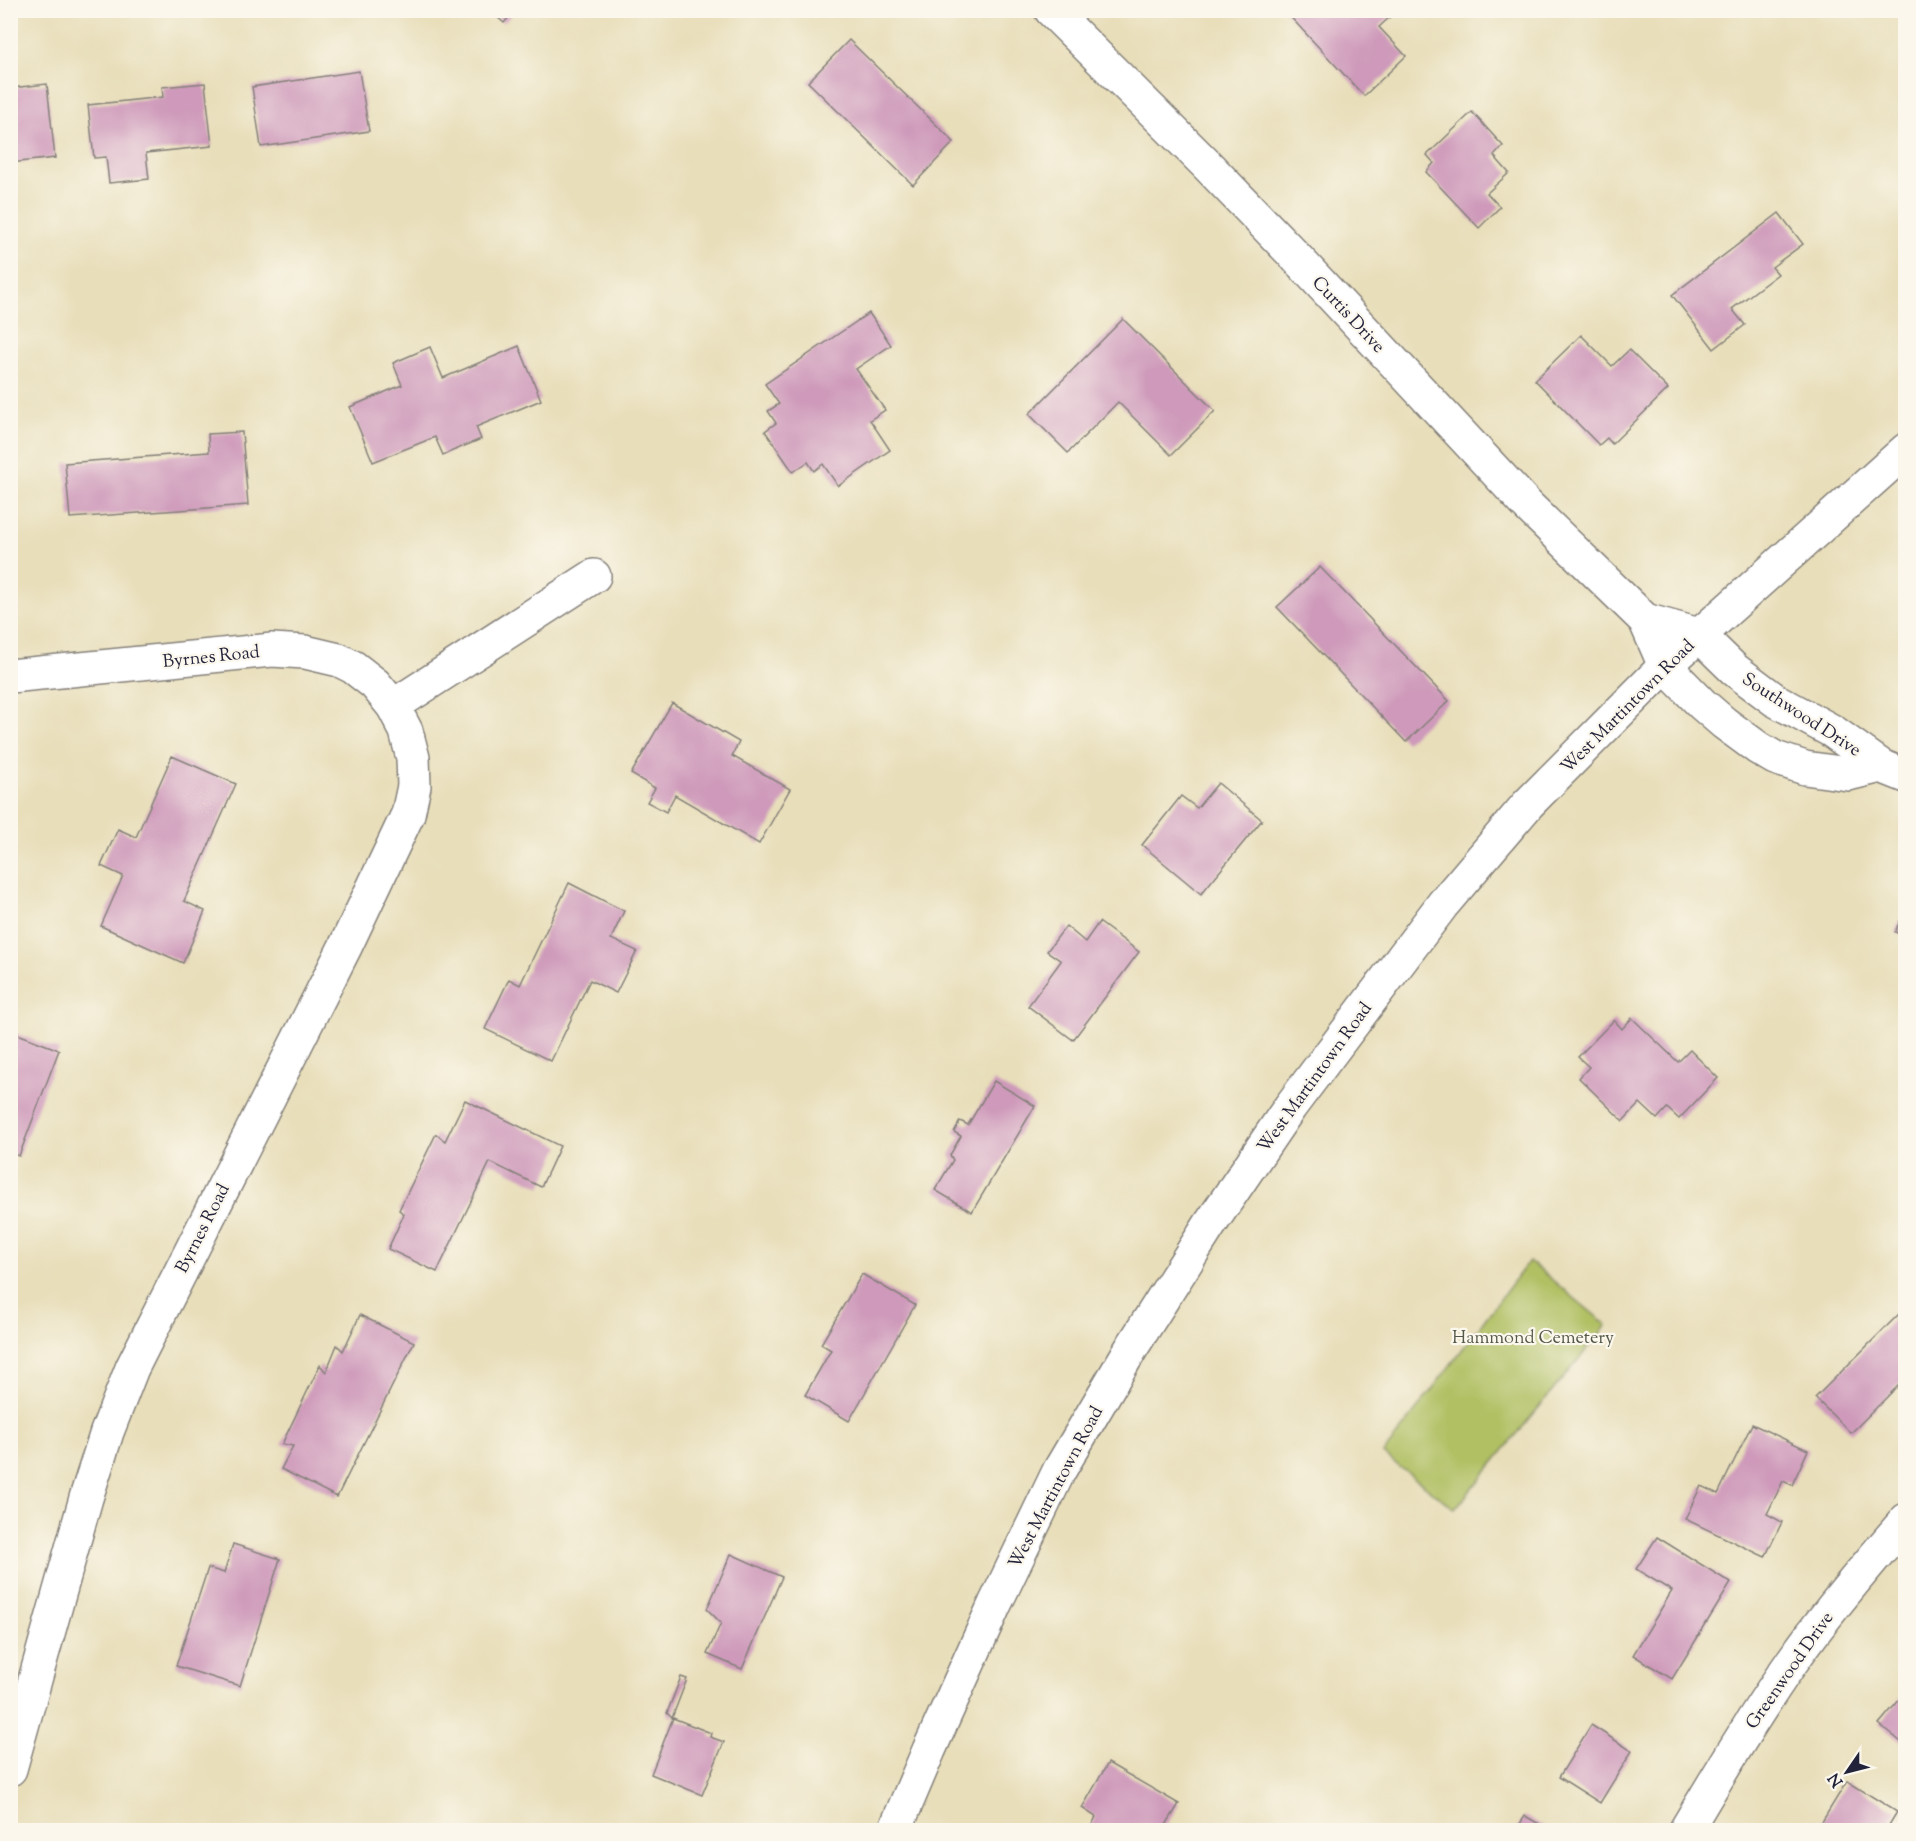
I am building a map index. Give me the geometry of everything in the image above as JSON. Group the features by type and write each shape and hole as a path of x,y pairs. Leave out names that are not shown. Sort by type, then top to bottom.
{"street":[{"name":"Curtis Drive","path":"1051,10 1278,238 1528,506 1646,620 1665,666"},
{"name":"West Martintown Road","path":"895,1830 994,1604 1059,1471 1132,1347 1209,1226 1296,1098 1443,904 1528,804 1665,666 1905,450"},
{"path":"393,706 594,576"},
{"name":"Curtis Drive","path":"1646,620 1699,635"},
{"name":"Southwood Drive","path":"1699,635 1735,670 1775,700 1832,731 1893,771"},
{"name":"Byrnes Road","path":"10,676 272,650 305,652 339,660 375,684 393,706 406,730 413,758 414,786 408,814 346,945 132,1368 107,1432 86,1498 10,1768"},
{"name":"Southwood Drive","path":"1665,666 1724,723 1775,758 1805,768 1848,774 1893,771"},
{"name":"Greenwood Drive","path":"1686,1830 1748,1726 1791,1662 1848,1588 1905,1520"}],"green space":[{"name":"Hammond Cemetery","path":"1529,1261 1607,1325 1455,1509 1383,1454"}],"building":[{"path":"489,10 515,10 504,23"},
{"path":"1284,10 1385,10 1390,17 1379,27 1406,56 1364,96"},
{"path":"849,40 954,142 913,185 808,82"},
{"path":"359,71 369,131 261,147 252,87"},
{"path":"205,83 212,146 146,153 149,179 109,183 106,157 94,158 88,105 163,97 162,87"},
{"path":"47,84 55,158 10,163 10,105 13,104 11,88"},
{"path":"1472,112 1503,146 1494,156 1509,173 1487,193 1500,207 1479,228 1426,172 1434,163 1427,155"},
{"path":"1779,213 1803,244 1772,267 1778,274 1732,309 1745,325 1714,349 1672,295"},
{"path":"869,313 891,345 856,369 885,410 870,420 890,450 838,486 823,464 814,471 808,462 793,472 765,431 776,423 768,411 779,404 765,384"},
{"path":"1123,319 1215,411 1171,455 1118,402 1068,453 1029,414"},
{"path":"1581,335 1612,366 1629,350 1668,389 1612,444 1607,438 1599,445 1535,380"},
{"path":"519,346 541,400 476,427 481,439 443,455 435,437 373,462 350,407 402,385 393,363 430,347 443,378"},
{"path":"242,432 248,505 70,518 65,463 209,452 208,434"},
{"path":"1320,567 1449,701 1406,742 1277,607"},
{"path":"672,703 739,742 732,756 790,789 759,844 675,795 666,812 647,802 655,788 631,774"},
{"path":"172,756 236,784 184,901 205,911 183,963 101,926 123,876 101,866 118,829 136,837"},
{"path":"1218,783 1262,820 1201,894 1142,845 1181,796 1197,808"},
{"path":"569,883 624,911 611,939 637,951 616,993 590,980 551,1061 485,1029 509,979 520,985"},
{"path":"1906,908 1906,937 1895,932"},
{"path":"1099,922 1139,952 1073,1040 1028,1006 1061,961 1047,951 1066,926 1085,942"},
{"path":"1632,1018 1678,1062 1690,1050 1718,1078 1679,1119 1667,1108 1657,1119 1640,1103 1623,1121 1579,1078 1589,1067 1578,1057 1614,1020 1622,1029"},
{"path":"10,1031 59,1050 19,1156 10,1153"},
{"path":"994,1081 1035,1106 972,1212 935,1190 953,1160 950,1155 961,1136 954,1132 960,1121 968,1125"},
{"path":"465,1100 560,1146 541,1187 490,1162 437,1272 388,1249 404,1214 399,1210 436,1134 445,1141"},
{"path":"862,1274 915,1305 849,1421 805,1395 831,1350 821,1344"},
{"path":"1906,1307 1906,1378 1851,1433 1815,1398"},
{"path":"360,1315 414,1342 337,1497 281,1469 293,1446 282,1444 320,1365 326,1372 337,1345 343,1351"},
{"path":"1752,1424 1808,1450 1792,1485 1783,1481 1767,1514 1782,1522 1765,1557 1685,1519 1701,1486 1718,1494"},
{"path":"1657,1537 1731,1583 1672,1679 1633,1655 1672,1591 1636,1569"},
{"path":"233,1544 280,1559 240,1686 176,1666 208,1568 224,1573"},
{"path":"731,1554 782,1577 742,1669 707,1654 721,1623 707,1609"},
{"path":"681,1677 687,1679 672,1718 667,1713"},
{"path":"1906,1692 1906,1746 1879,1724"},
{"path":"673,1718 711,1733 710,1737 724,1742 702,1795 651,1774"},
{"path":"1591,1725 1632,1751 1600,1803 1559,1777"},
{"path":"1108,1763 1179,1804 1163,1830 1089,1830 1096,1817 1082,1808"},
{"path":"1847,1781 1897,1812 1886,1830 1817,1830"},
{"path":"1525,1816 1550,1830 1516,1830"}]}
